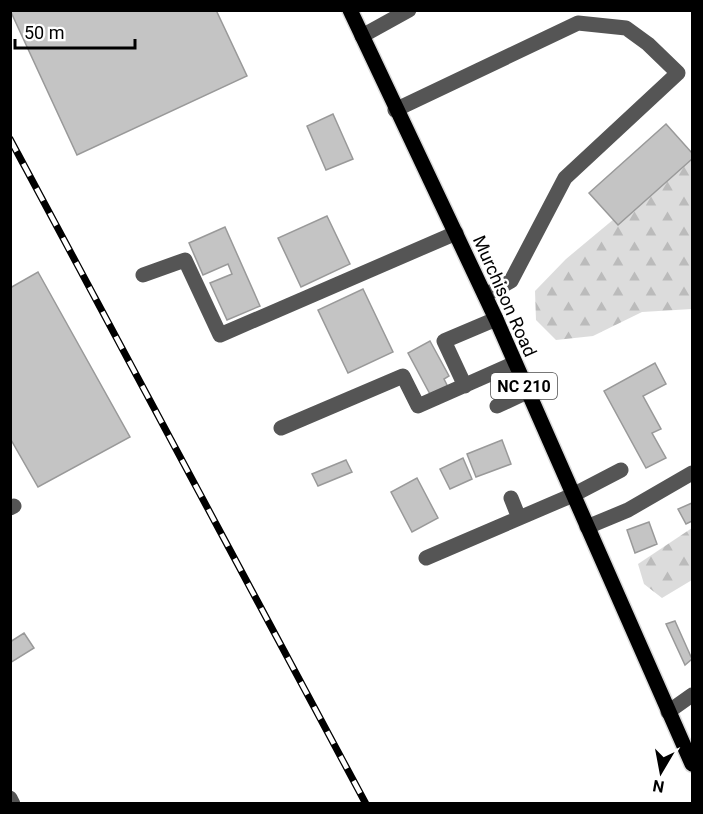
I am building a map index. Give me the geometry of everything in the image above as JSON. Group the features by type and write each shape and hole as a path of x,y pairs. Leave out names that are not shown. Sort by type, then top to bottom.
{"main road":[{"name":"Murchison Road","path":"350,10 395,110 496,319 668,712 693,764"}],"street":[{"path":"362,36 409,10"},
{"path":"395,110 578,23 626,28 648,44 678,74 565,178 511,281 485,295"},
{"path":"143,275 185,260 220,334 456,233"},
{"path":"465,386 444,341 496,319"},
{"path":"281,428 403,376 418,405 514,363"},
{"path":"497,406 527,392"},
{"path":"426,558 573,495 621,470"},
{"path":"587,527 628,510 693,473"},
{"path":"511,498 519,518"},
{"path":"668,712 693,694"},
{"path":"10,798 13,804"}],"green space":[{"path":"692,154 692,309 642,312 593,336 556,340 536,320 535,291 566,259"},
{"path":"692,528 692,580 662,598 644,584 638,564"}],"building":[{"path":"10,10 216,10 247,76 77,155"},
{"path":"333,114 353,159 326,170 307,126"},
{"path":"666,124 692,153 692,159 618,225 589,193"},
{"path":"327,216 350,264 301,287 278,238"},
{"path":"225,227 260,306 227,320 210,283 232,274 228,264 203,275 189,243"},
{"path":"38,272 130,437 38,487 10,438 10,288"},
{"path":"363,289 393,352 348,373 318,310"},
{"path":"430,341 449,376 444,379 448,387 431,396 408,353"},
{"path":"655,363 666,384 643,396 661,429 652,433 666,458 646,468 604,391"},
{"path":"502,440 511,464 476,477 467,454"},
{"path":"463,458 472,479 450,489 440,469"},
{"path":"346,460 352,472 318,486 312,474"},
{"path":"417,478 438,518 412,532 391,492"},
{"path":"692,503 692,521 686,524 678,509"},
{"path":"649,522 657,544 635,553 627,530"},
{"path":"675,621 692,659 685,665 666,624"},
{"path":"24,633 34,648 10,663 10,642"}],"railway":[{"path":"10,139 366,804"}]}
